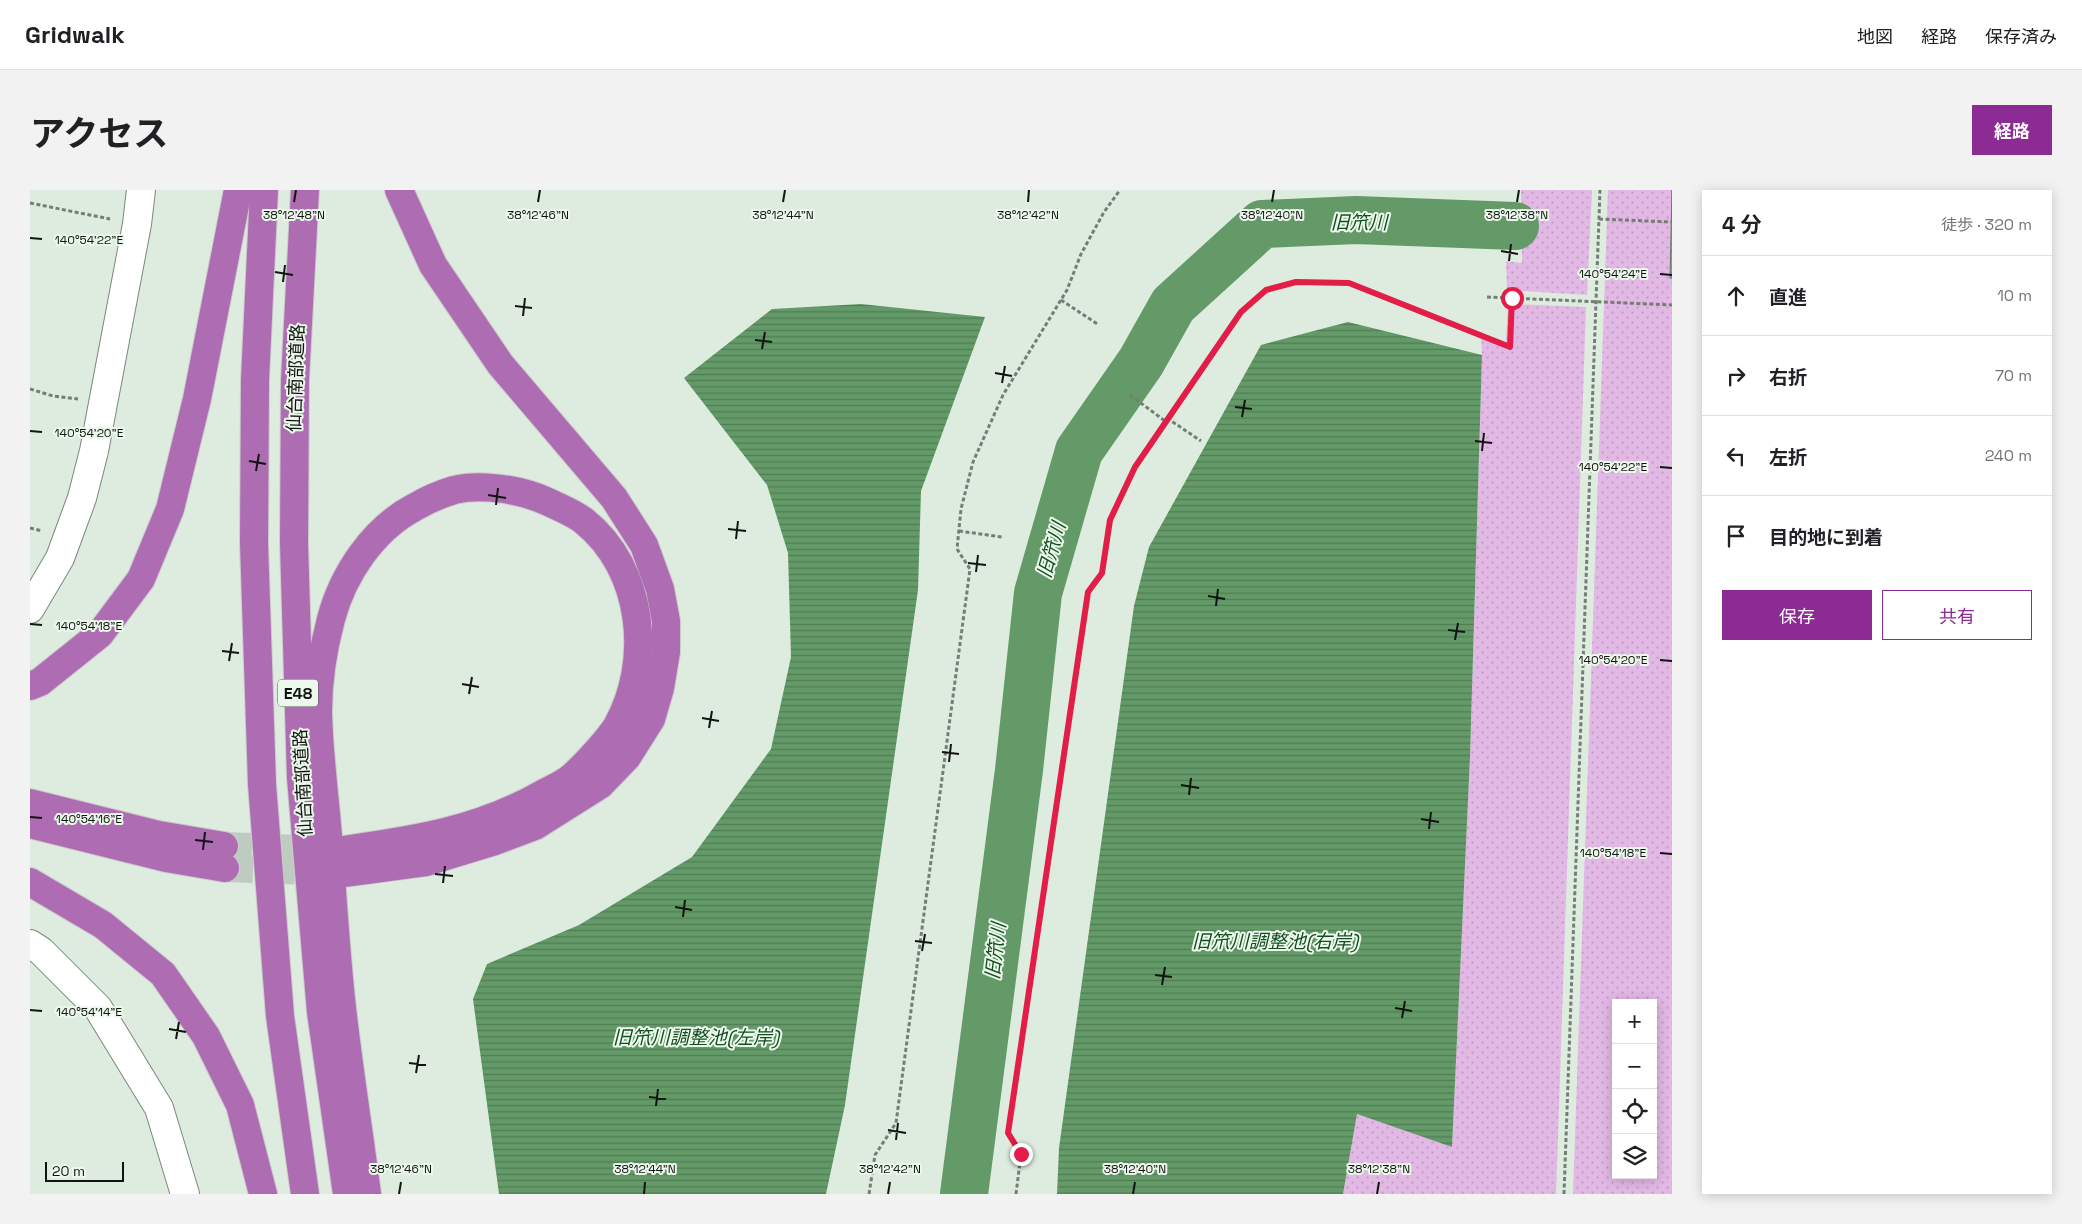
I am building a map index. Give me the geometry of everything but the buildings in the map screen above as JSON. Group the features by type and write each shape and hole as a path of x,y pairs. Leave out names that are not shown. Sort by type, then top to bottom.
{"highway":[{"path":"30,686 40,682 100,634 141,580 167,518 197,399 238,190"},
{"name":"E48","path":"264,190 254,380 254,514 262,784 280,1016 305,1194"},
{"name":"仙台南部道路","path":"305,190 295,380 294,524 301,778 321,1012 347,1194"},
{"path":"367,1194 342,1005 318,711 322,661 331,616 347,574 376,537 397,516 427,500 457,489 490,488 528,493 558,506 584,521 608,546 623,569 639,627 637,661 631,696 615,728 572,777 530,801 460,829 344,862 426,862 495,842 535,826 600,785 627,757 651,719 660,688 666,652 666,621 660,589 644,545 614,498 500,364 433,265 399,190"},
{"path":"30,803 159,835 224,857 166,858 30,824"},
{"path":"30,882 103,925 163,974 206,1036 240,1105 263,1194"}],"street":[{"path":"30,609 60,558 82,498 94,451 137,224 141,190"},
{"path":"30,944 41,951 98,1008 159,1108 185,1194"}],"path":[{"path":"869,1194 875,1155 896,1123 898,1113 970,569 957,549 962,509 973,462 1003,395 1067,290 1081,254 1104,212 1120,190"},
{"path":"1564,1194 1600,190"},
{"path":"30,203 102,217"},
{"path":"1599,219 1671,222"},
{"path":"1016,1194 1021,1154 1008,1133 1088,592 1102,573 1110,520 1135,467 1166,419 1241,312 1266,290 1296,282 1349,283 1510,347 1512,298"},
{"path":"1487,297 1672,305"},
{"path":"1061,300 1099,325"},
{"path":"30,389 53,396 74,399"},
{"path":"1130,395 1201,440"},
{"path":"959,530 1002,537"}],"shaded area":[{"path":"1521,190 1592,190 1587,295 1507,290 1506,261 1522,263"},
{"path":"1608,190 1672,190 1670,277 1672,278 1672,1194 1573,1194"},
{"path":"1508,304 1586,307 1556,1194 1343,1194 1357,1114 1452,1146 1470,757 1482,355 1481,334 1506,342"}],"water":[{"name":"旧笊川調整池(左岸)","path":"861,304 985,317 921,491 918,590 845,1105 826,1194 499,1194 473,999 487,964 579,925 692,857 771,749 791,657 788,553 767,485 684,378 772,309"},
{"name":"旧笊川調整池(右岸)","path":"1348,322 1482,355 1470,757 1452,1147 1357,1114 1343,1194 1057,1194 1059,1148 1134,606 1149,547 1261,345"}],"waterway":[{"name":"旧笊川","path":"964,1194 1019,770 1038,593 1079,451 1141,362 1173,305 1262,224 1356,220 1515,226"}],"tunnel":[{"path":"224,846 330,850"},
{"path":"225,868 333,872"}],"route":[{"path":"1021,1154 1008,1133 1088,592 1102,573 1110,520 1135,467 1169,414 1241,312 1266,290 1296,282 1349,283 1510,347 1512,298"}]}
